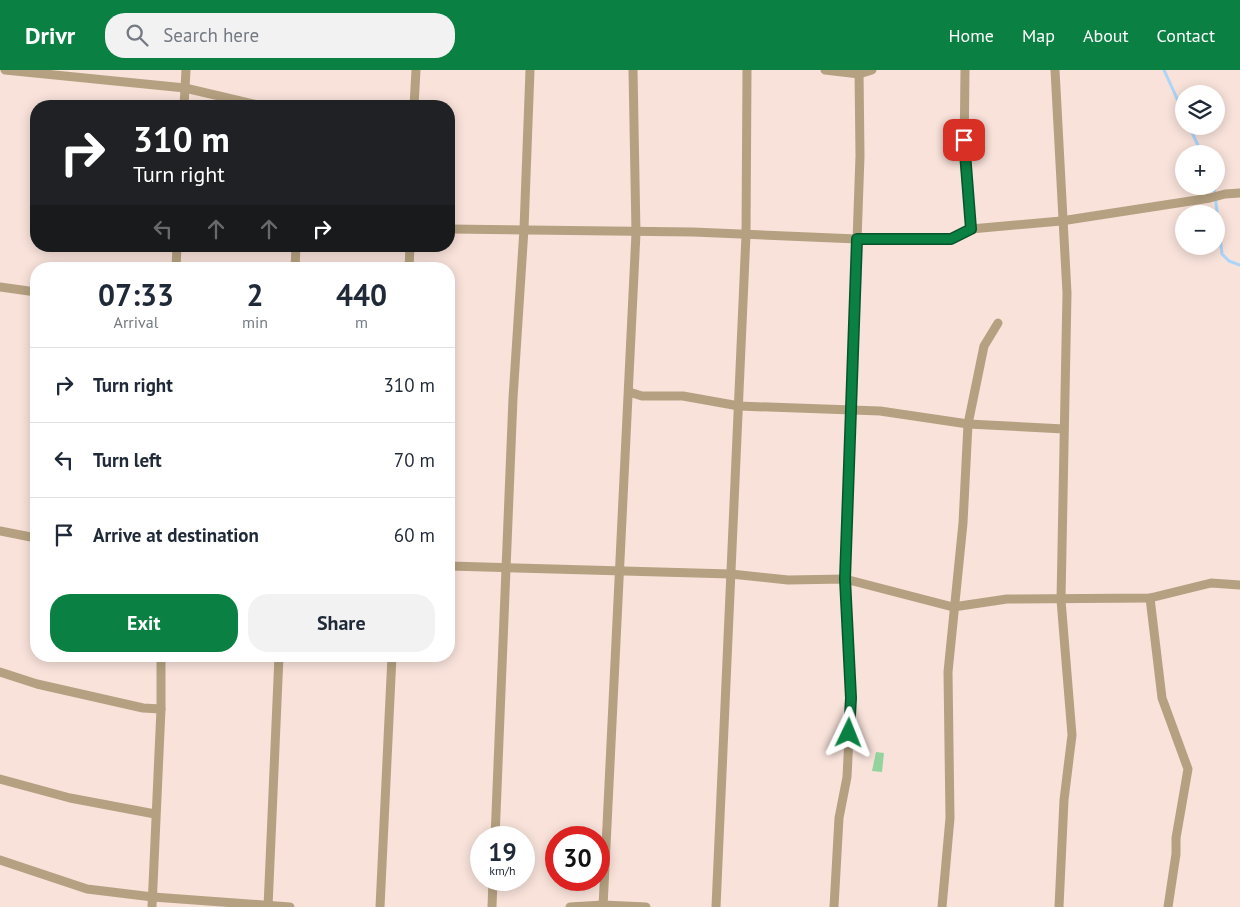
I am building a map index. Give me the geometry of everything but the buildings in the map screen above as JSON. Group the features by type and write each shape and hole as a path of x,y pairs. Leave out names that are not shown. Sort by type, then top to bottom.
{"street":[{"path":"6,70 185,88 236,100"},
{"path":"184,100 186,70"},
{"path":"414,100 416,70"},
{"path":"495,826 513,398 524,229 530,70"},
{"path":"603,906 636,233 633,70"},
{"path":"716,907 746,235 747,70"},
{"path":"825,70 859,72 872,70"},
{"path":"965,70 964,157 971,229"},
{"path":"1055,70 1066,293 1062,600 1072,736 1064,800 1060,907"},
{"path":"834,907 839,818 847,777 851,698 845,579 857,239 859,72"},
{"path":"455,229 524,229 857,239 951,239 971,229 1061,221 1240,193"},
{"path":"0,287 30,291"},
{"path":"942,907 950,818 948,672 953,607 963,523 968,424 984,346 998,323"},
{"path":"629,392 642,396 683,396 739,406 880,411 968,424 1064,429"},
{"path":"0,531 30,537"},
{"path":"455,566 731,574 788,580 845,579 953,607 1007,599 1150,598 1211,583 1240,585"},
{"path":"1150,598 1162,698 1188,770 1176,838 1176,854 1168,907"},
{"path":"152,907 161,709 161,662"},
{"path":"268,907 279,662"},
{"path":"380,907 392,662"},
{"path":"0,672 37,684 143,708 161,709"},
{"path":"0,779 70,798 155,814"},
{"path":"0,860 87,888 153,897 268,907 290,907"},
{"path":"492,907 493,891"},
{"path":"570,907 646,907"}],"green space":[{"path":"876,752 884,753 882,772 872,771"}],"waterway":[{"path":"1164,70 1175,94"},
{"path":"1193,135 1198,145"},
{"path":"1215,195 1222,254 1229,261 1240,265"}],"route":[{"path":"849,733 851,698 845,579 857,239 951,239 971,229 964,140"}]}
